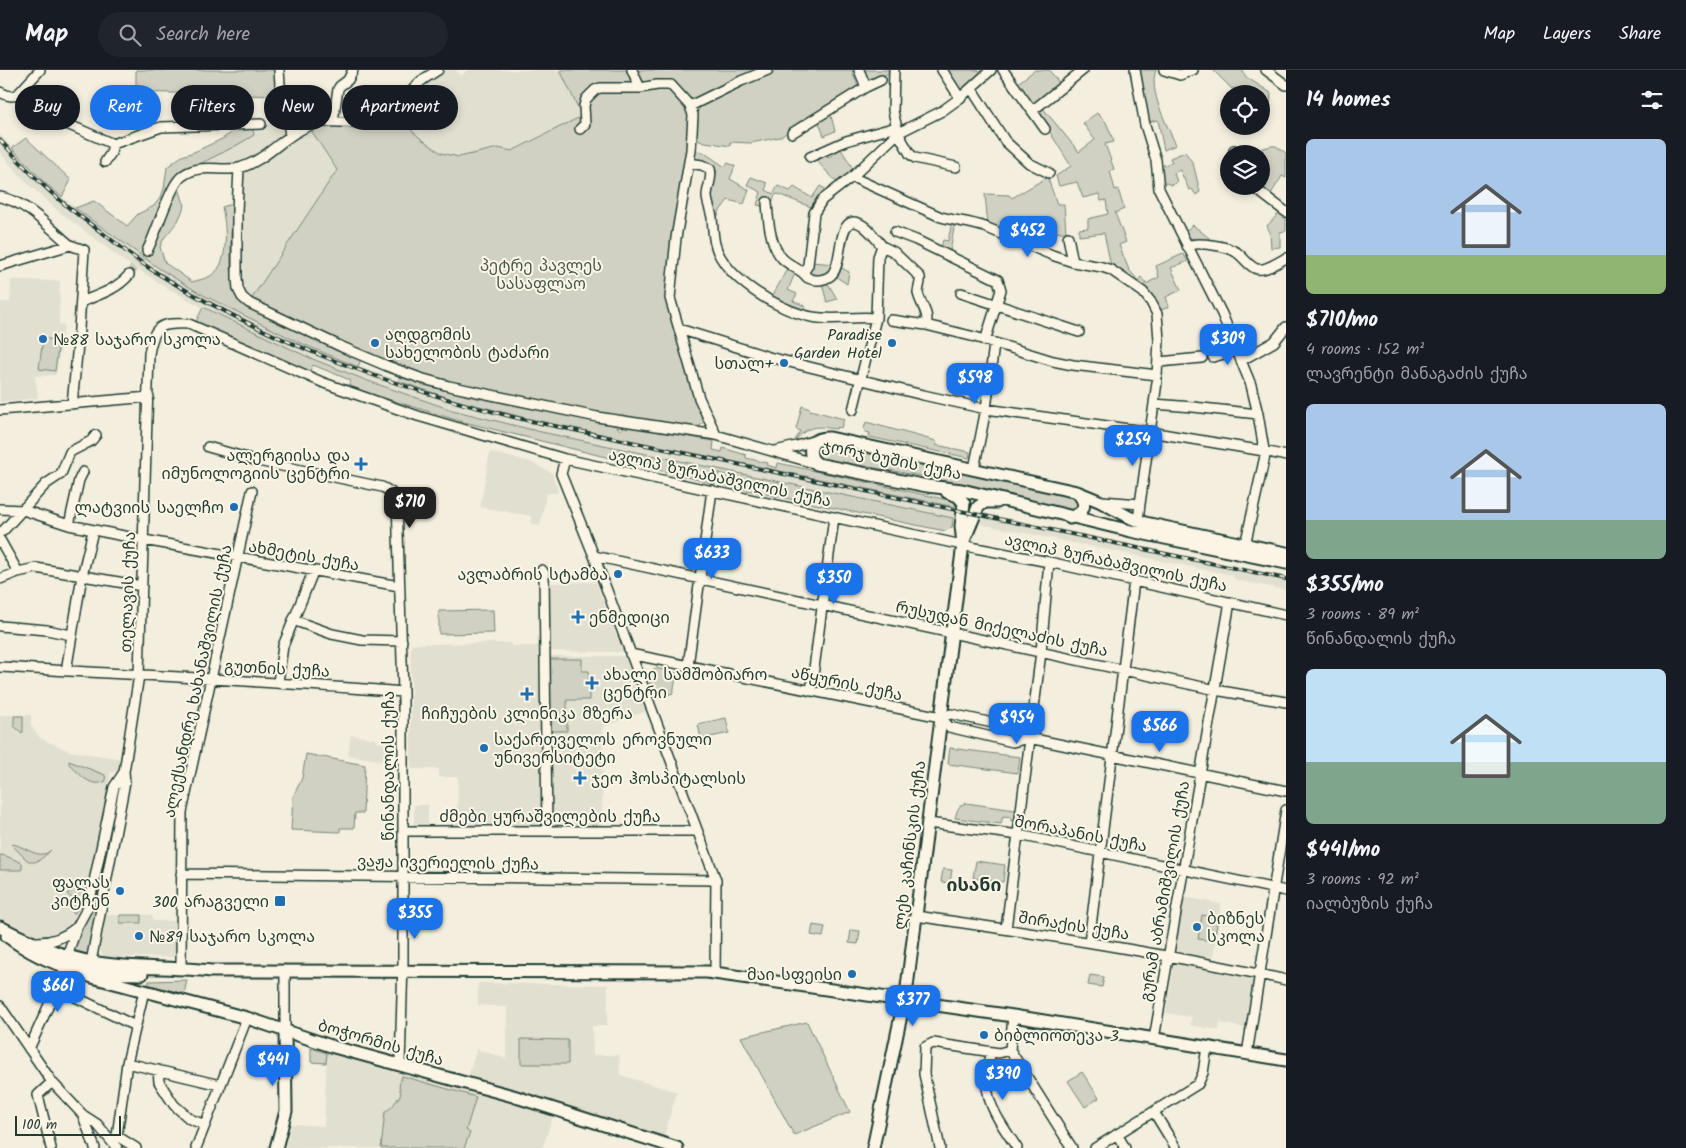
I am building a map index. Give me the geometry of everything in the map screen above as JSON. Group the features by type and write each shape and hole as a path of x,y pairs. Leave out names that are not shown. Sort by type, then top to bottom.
{"main road":[{"name":"ჯორჯ ბუშის ქუჩა","path":"1286,554 1138,521 1099,500 1077,492 830,438 816,440 811,445 812,459 817,464 927,486 962,490 1070,518 1286,563"},
{"name":"ლეხ კაჩინსკის ქუჩა","path":"873,1148 904,1000 963,544 964,503 953,494 927,486"},
{"path":"1070,518 1078,515 1083,510 1084,502 1077,492"},
{"name":"ლეხ კაჩინსკის ქუჩა","path":"963,544 976,510 981,504 991,502 1016,504"},
{"path":"0,927 70,964 91,962 135,967 212,971 715,972 1013,1016 1286,1060"},
{"path":"0,931 22,948 51,962 70,964 108,974 181,975 212,971"},
{"name":"ბოჭორმის ქუჩა","path":"70,964 92,977 247,1018 334,1047 513,1096 677,1148"},
{"path":"276,1148 286,1111 285,1030"}],"street":[{"path":"26,85 40,70"},
{"path":"279,70 290,136"},
{"path":"333,120 338,90 348,80 353,70"},
{"path":"147,251 155,237 172,191 181,177 197,169 239,168 260,157 305,127 333,120 370,122 386,119 399,108 420,83 438,70"},
{"path":"632,70 640,88"},
{"path":"690,106 768,70"},
{"path":"858,70 866,87"},
{"path":"894,70 893,111 897,130 910,154 916,158 956,167"},
{"path":"942,70 960,98"},
{"path":"810,157 846,141 897,130 942,111 992,70"},
{"path":"1003,70 1045,129"},
{"path":"1032,111 1083,70"},
{"path":"1135,70 1145,124 1156,160 1159,189 1238,350 1251,385 1258,414 1265,456 1246,545"},
{"path":"1164,70 1180,75 1193,70"},
{"path":"1266,70 1286,85"},
{"path":"792,133 866,87 881,80"},
{"path":"580,129 585,124 584,106 586,99 595,90 600,88 640,88 671,85 690,106 693,115 689,164 669,291 699,398 716,435"},
{"path":"971,88 1005,140 1029,162 1049,173"},
{"path":"0,92 15,96"},
{"path":"80,130 113,144 161,127 261,124"},
{"path":"803,273 808,265 813,222 817,207 822,200 852,178 897,130"},
{"path":"105,162 111,153 113,144"},
{"path":"689,164 702,165 710,170 707,199 712,216 715,245 720,259 742,281 779,306 798,314 826,319 876,318"},
{"path":"239,168 237,278 238,289 242,297 249,303 355,352 420,378 449,386 597,417 716,435 817,464"},
{"path":"852,178 941,217 957,222 973,223 1073,262 1111,270 1143,292 1152,302 1157,314 1159,362 1138,521"},
{"path":"1264,195 1286,212"},
{"path":"0,197 9,198 25,207 70,245 84,250 72,404"},
{"path":"767,202 769,223 774,245 778,253 787,264 808,278 826,279 836,269 844,230 847,225 856,222 866,229 882,246 894,252 920,277 921,282 918,291 927,317 926,325"},
{"path":"895,232 916,240 998,280 1001,290 996,304 990,342 986,409 974,469"},
{"path":"1068,237 1073,262"},
{"path":"1187,246 1196,242 1202,242 1233,250 1257,269 1263,269 1286,258"},
{"path":"0,266 70,245"},
{"path":"853,410 876,318 878,257 882,246"},
{"path":"81,302 122,283 129,275"},
{"path":"961,294 1080,332"},
{"path":"890,320 926,325 1053,361 1157,379"},
{"name":"ავლიპ ზურაბაშვილის ქუჩა","path":"163,326 189,324 332,386 418,416 565,459 1049,562 1286,615"},
{"name":"თელავის ქუჩა","path":"91,962 125,782 124,772 139,675 150,354 152,340 157,330 163,326"},
{"path":"1242,360 1274,342 1286,327"},
{"path":"679,329 769,357 986,409 1150,432 1286,456"},
{"path":"1213,357 1238,350"},
{"path":"1159,362 1202,358"},
{"path":"0,410 148,397"},
{"path":"1154,404 1258,414"},
{"path":"0,532 46,484 61,474 70,452 91,441 96,435"},
{"path":"775,451 816,440"},
{"name":"წინანდალის ქუჩა","path":"208,447 258,461 365,482 390,491 397,500 403,692 403,972 401,983 400,1065"},
{"path":"565,459 561,474 594,556 716,880 715,972"},
{"path":"69,525 79,480 83,472"},
{"path":"688,666 712,490"},
{"name":"ალექსანდრე ხახანაშვილის ქუჩა","path":"181,968 180,874 182,812 239,558 252,491"},
{"path":"1099,500 1140,504"},
{"name":"ახმეტის ქუჩა","path":"0,509 23,510 69,525 93,530 313,572 399,586"},
{"path":"811,691 834,517"},
{"path":"66,671 82,576 93,530"},
{"path":"0,540 18,572"},
{"name":"რუსუდან მიქელაძის ქუჩა","path":"594,556 1215,690 1286,702"},
{"path":"1006,929 1019,835 1049,562"},
{"path":"0,580 18,572 36,568 142,586"},
{"path":"542,570 544,573 547,831"},
{"path":"278,682 283,646 313,572"},
{"path":"1089,942 1134,581"},
{"name":"გურამ აბრამიშვილის ქუჩა","path":"1154,1038 1230,602"},
{"path":"293,620 332,634 362,640 402,641"},
{"path":"0,626 47,630 71,635"},
{"name":"აწყურის ქუჩა","path":"630,654 941,718 951,714 1016,728 1029,738"},
{"name":"გუთნის ქუჩა","path":"0,667 211,680 278,682 403,692"},
{"name":"აწყურის ქუჩა","path":"941,718 949,727 1013,742 1029,738 1286,791"},
{"name":"თელავის ქუჩა","path":"30,942 54,940 68,934 77,926 89,905 114,787 124,772"},
{"path":"1247,1054 1286,810"},
{"name":"შორაპანის ქუჩა","path":"928,823 1019,835 1286,891"},
{"name":"ძმები ყურაშვილების ქუჩა","path":"403,831 697,831"},
{"name":"ვაჟა ივერიელის ქუჩა","path":"180,874 716,880"},
{"name":"შირაქის ქუჩა","path":"916,916 1089,942 1286,980"},
{"name":"თელავის ქუჩა","path":"29,1049 70,964 77,926"},
{"path":"285,971 285,1030"},
{"path":"57,988 135,1026"},
{"path":"116,1148 114,1137 127,1063 144,991"},
{"path":"0,1006 52,1082 83,1115 114,1137 136,1148"},
{"path":"1013,1016 1010,1050 1072,1148"},
{"path":"196,1148 247,1018"},
{"path":"940,1148 924,1074 925,1047 934,1043 999,1053 1010,1050"},
{"path":"1095,1148 1198,1084 1203,1073 1207,1047"},
{"path":"991,1052 988,1062 988,1096 994,1111 1017,1148"},
{"path":"127,1063 220,1085"},
{"path":"158,1070 159,1082 174,1105 190,1119 205,1125"},
{"path":"51,1148 38,1095 52,1082"},
{"path":"1154,1112 1176,1148"},
{"path":"83,1115 95,1148"},
{"path":"1117,1134 1126,1148"}],"shaded area":[{"path":"441,70 456,70 460,76 468,70 560,70 583,116 512,151 498,148 459,157 441,153 411,130 458,130 458,85 422,85"},
{"path":"264,126 264,130 284,130 284,134 279,140 248,159 231,165 191,168 254,135 254,130"},
{"path":"311,130 337,170 250,301 243,291 241,280 239,211 243,175 248,166"},
{"path":"0,135 45,183 82,213 160,269 214,301 330,356 452,399 537,421 955,507 953,518 541,432 452,410 368,381 310,358 209,311 124,261 56,209 27,183 0,153"},
{"name":"№88 საჯარო სკოლა","path":"11,280 60,281 59,324 64,325 56,375 35,376 38,398 0,402 0,302 10,302"},
{"path":"490,452 530,462 552,473 558,492 546,494 540,526 531,523 531,516 480,507"},
{"path":"983,513 1286,577 1286,590 1236,580 1232,575 981,524"},
{"name":"ენმედიცი","path":"596,582 623,652 546,651 546,583"},
{"path":"511,643 511,646 542,646 548,656 625,656 648,710 603,727 602,828 447,828 457,816 458,777 439,777 439,769 411,769 411,644"},
{"path":"0,715 31,715 31,726 40,738 69,751 123,759 122,773 111,772 87,898 78,919 60,936 39,939 0,918"},
{"path":"351,735 376,739 376,742 389,744 386,761 348,755"},
{"path":"414,805 428,805 428,825 414,825"},
{"name":"ბიზნეს სკოლა","path":"1183,897 1221,904 1212,963 1175,956 1172,951"},
{"name":"№89 საჯარო სკოლა","path":"105,915 152,915 153,921 177,921 177,957 104,957 100,951"},
{"path":"1174,963 1254,979 1245,1028 1220,1023 1219,1030 1190,1025 1192,1017 1166,1013"},
{"path":"478,983 608,985 607,1026 592,1026 593,1055 619,1055 620,1075 677,1092 664,1136 468,1076 477,1049 506,1059 507,1007 478,1005"},
{"path":"327,1053 553,1116 543,1146 542,1148 284,1148 292,1124 324,1126"}],"green space":[{"path":"136,70 277,70 279,85 264,85 264,96 254,95 254,85 171,85 171,93 161,93 161,85 136,85"},
{"name":"პეტრე პავლეს სასაფლაო","path":"560,70 627,70 634,90 643,90 639,70 762,70 695,100 688,97 689,146 666,293 706,418 702,424 695,428 564,408 444,382 399,366 250,301 337,170 311,130 332,130 332,125 342,126 342,130 411,130 441,153 459,157 498,148 512,151 582,116"},
{"path":"776,70 852,70 858,87 780,137 751,143 730,142 730,146 699,141 694,123 696,113 704,104"},
{"path":"862,70 892,70 892,72 867,82"},
{"path":"945,70 978,70 981,73 959,92"},
{"path":"1035,70 1049,70 1061,85 1035,106 1018,83"},
{"path":"1138,70 1156,70 1154,88 1156,98 1176,145 1164,150 1158,120 1147,122"},
{"path":"1213,70 1242,70 1246,77 1258,85 1228,85"},
{"path":"1041,106 1079,152 1095,140 1083,123 1097,113 1106,122 1114,142 1105,144 1114,169 1110,171 1115,190 1118,189 1124,209 1115,213 1126,242 1119,245 1129,270 1138,280 1141,277 1146,284 1159,277 1156,266 1183,254 1188,261 1171,268 1181,290 1166,297 1169,307 1158,311 1118,273 1115,267 1111,266 1104,233 1079,236 1079,229 1088,228 1088,219 1108,214 1106,200 1101,201 1099,194 1083,198 1077,182 1059,186 1056,176 1071,166 1036,110"},
{"path":"830,112 835,131 824,136 818,120"},
{"path":"253,130 254,135 174,179 185,205 178,221 164,238 160,247 165,263 192,282 212,275 222,262 224,253 225,224 222,207 232,204 231,266 234,290 238,299 248,308 361,359 358,367 298,342 199,293 160,269 75,208 94,201 127,226 138,214 154,206 160,198 164,189 167,167 182,156 222,139 234,131"},
{"path":"26,138 71,180 62,197 45,183 12,148"},
{"path":"1270,146 1276,146 1286,153 1286,178 1282,176 1269,197 1267,195 1270,195"},
{"path":"841,149 855,172 839,185 817,161 826,155 828,158"},
{"path":"697,151 703,152 725,167 728,163 735,166 730,179 749,190 744,204 728,200 719,212 716,222 711,202 711,190 717,171 703,161 692,159"},
{"path":"1185,152 1193,163 1200,192 1196,195 1192,189 1189,190 1180,170 1174,173 1177,182 1172,185 1160,181 1159,167 1172,162 1170,158"},
{"path":"751,177 767,183 766,190 773,194 778,186 790,191 794,187 812,198 820,186 829,191 813,208 778,194 775,195 770,208 757,205 761,192 747,185"},
{"path":"1046,178 1057,204 1064,204 1066,232 1027,234 1027,238 1017,238 988,226 985,194 1009,195 1012,198"},
{"path":"1281,211 1286,215 1286,231 1280,232 1280,247 1271,248 1270,232 1267,226"},
{"path":"952,222 955,222 950,252 941,248 943,240 948,241"},
{"path":"1193,225 1215,243 1189,238 1182,234"},
{"path":"811,262 835,264 827,274 816,276 808,273"},
{"path":"840,267 849,272 847,284 835,276"},
{"path":"787,269 795,273 788,290 797,294 793,301 805,306 804,312 772,297"},
{"path":"827,282 837,299 827,302 822,284"},
{"path":"203,307 310,358 368,381 452,410 541,432 953,518 952,527 945,531 727,486 727,475 719,473 715,484 460,421 348,387 350,380 313,365 309,372 306,372 218,332 195,324"},
{"path":"43,338 59,341 55,371 39,369"},
{"path":"399,377 467,396 607,423 617,426 620,430 625,426 714,441 713,450 722,452 723,448 746,455 746,458 768,463 767,465 777,468 778,463 944,499 956,502 955,507 537,421 452,399 398,381"},
{"path":"802,406 844,419 841,428 812,428 795,440 800,431 796,429"},
{"path":"866,422 936,441 936,445 970,452 969,458 869,437 870,433 865,432 864,429"},
{"path":"823,442 1071,495 1079,501 1076,511 1069,511 998,492 824,459 817,452 818,446"},
{"path":"493,610 494,633 439,634 439,611"},
{"path":"550,659 582,659 582,671 589,671 589,700 567,700 567,731 551,731"},
{"path":"655,668 677,673 673,693 655,699 647,674"},
{"path":"14,716 23,716 22,733 14,726"},
{"path":"726,718 729,733 701,739 698,724"},
{"path":"950,748 1020,757 1018,773 948,764"},
{"path":"306,754 365,765 363,813 355,813 354,828 340,828 340,832 291,830 293,797 302,778"},
{"path":"69,761 105,775 106,781 100,783 90,782 69,764"},
{"path":"966,803 1015,810 1017,813 1016,821 1011,821 1011,817 1003,816 1001,824 955,818 957,811"},
{"path":"107,840 109,840 88,954 85,956 74,953 75,940 92,911 100,881"},
{"path":"13,844 40,854 50,851 39,860 31,862"},
{"path":"0,855 22,863 22,869 0,870"},
{"path":"976,861 1005,865 1003,882 973,878"},
{"path":"943,869 952,870 950,883 941,882"},
{"path":"85,879 82,898 74,914 69,909 75,901 67,894 79,882"},
{"path":"120,915 141,915 141,923 120,923"},
{"path":"1202,915 1218,918 1214,941 1198,939"},
{"path":"813,925 825,927 823,937 811,935"},
{"path":"851,930 860,931 858,944 849,943"},
{"path":"1090,975 1104,977 1102,987 1088,985"},
{"path":"187,980 184,994 148,984 149,981"},
{"path":"807,1022 850,1112 794,1135 741,1037"},
{"path":"521,1039 568,1040 568,1064 521,1064"},
{"path":"311,1048 327,1053 326,1063 311,1062"},
{"path":"1082,1072 1099,1098 1085,1107 1068,1081"},
{"path":"402,1076 476,1097 466,1130 470,1133 464,1148 381,1148 385,1112 392,1107 401,1094 399,1086"}],"tunnel":[{"path":"129,275 147,251"}],"railway":[{"path":"0,140 46,188 76,214 152,270 240,319 333,360 381,378 477,408 526,420 1286,579"}],"place":[{"name":"№88 საჯარო სკოლა","path":"43,339"},
{"name":"აღდგომის სახელობის ტაძარი","path":"375,343"},
{"name":"Paradise Garden Hotel","path":"892,343"},
{"name":"სთალ+","path":"784,363"},
{"name":"ალერგიისა და იმუნოლოგიის ცენტრი","path":"361,464"},
{"name":"ლატვიის საელჩო","path":"234,507"},
{"name":"ავლაბრის სტამბა","path":"618,574"},
{"name":"ენმედიცი","path":"578,617"},
{"name":"ახალი სამშობიარო ცენტრი","path":"592,683"},
{"name":"ჩიჩუების კლინიკა მზერა","path":"527,694"},
{"name":"საქართველოს ეროვნული უნივერსიტეტი","path":"484,748"},
{"name":"ჯეო ჰოსპიტალსის","path":"580,778"},
{"name":"ფალას კიტჩენ","path":"120,891"},
{"name":"300 არაგველი","path":"280,901"},
{"name":"ბიზნეს სკოლა","path":"1197,927"},
{"name":"№89 საჯარო სკოლა","path":"139,936"},
{"name":"მაი სფეისი","path":"852,974"},
{"name":"ბიბლიოთეკა 3","path":"984,1035"}],"district":[{"name":"ისანი","path":"974,885"}]}
